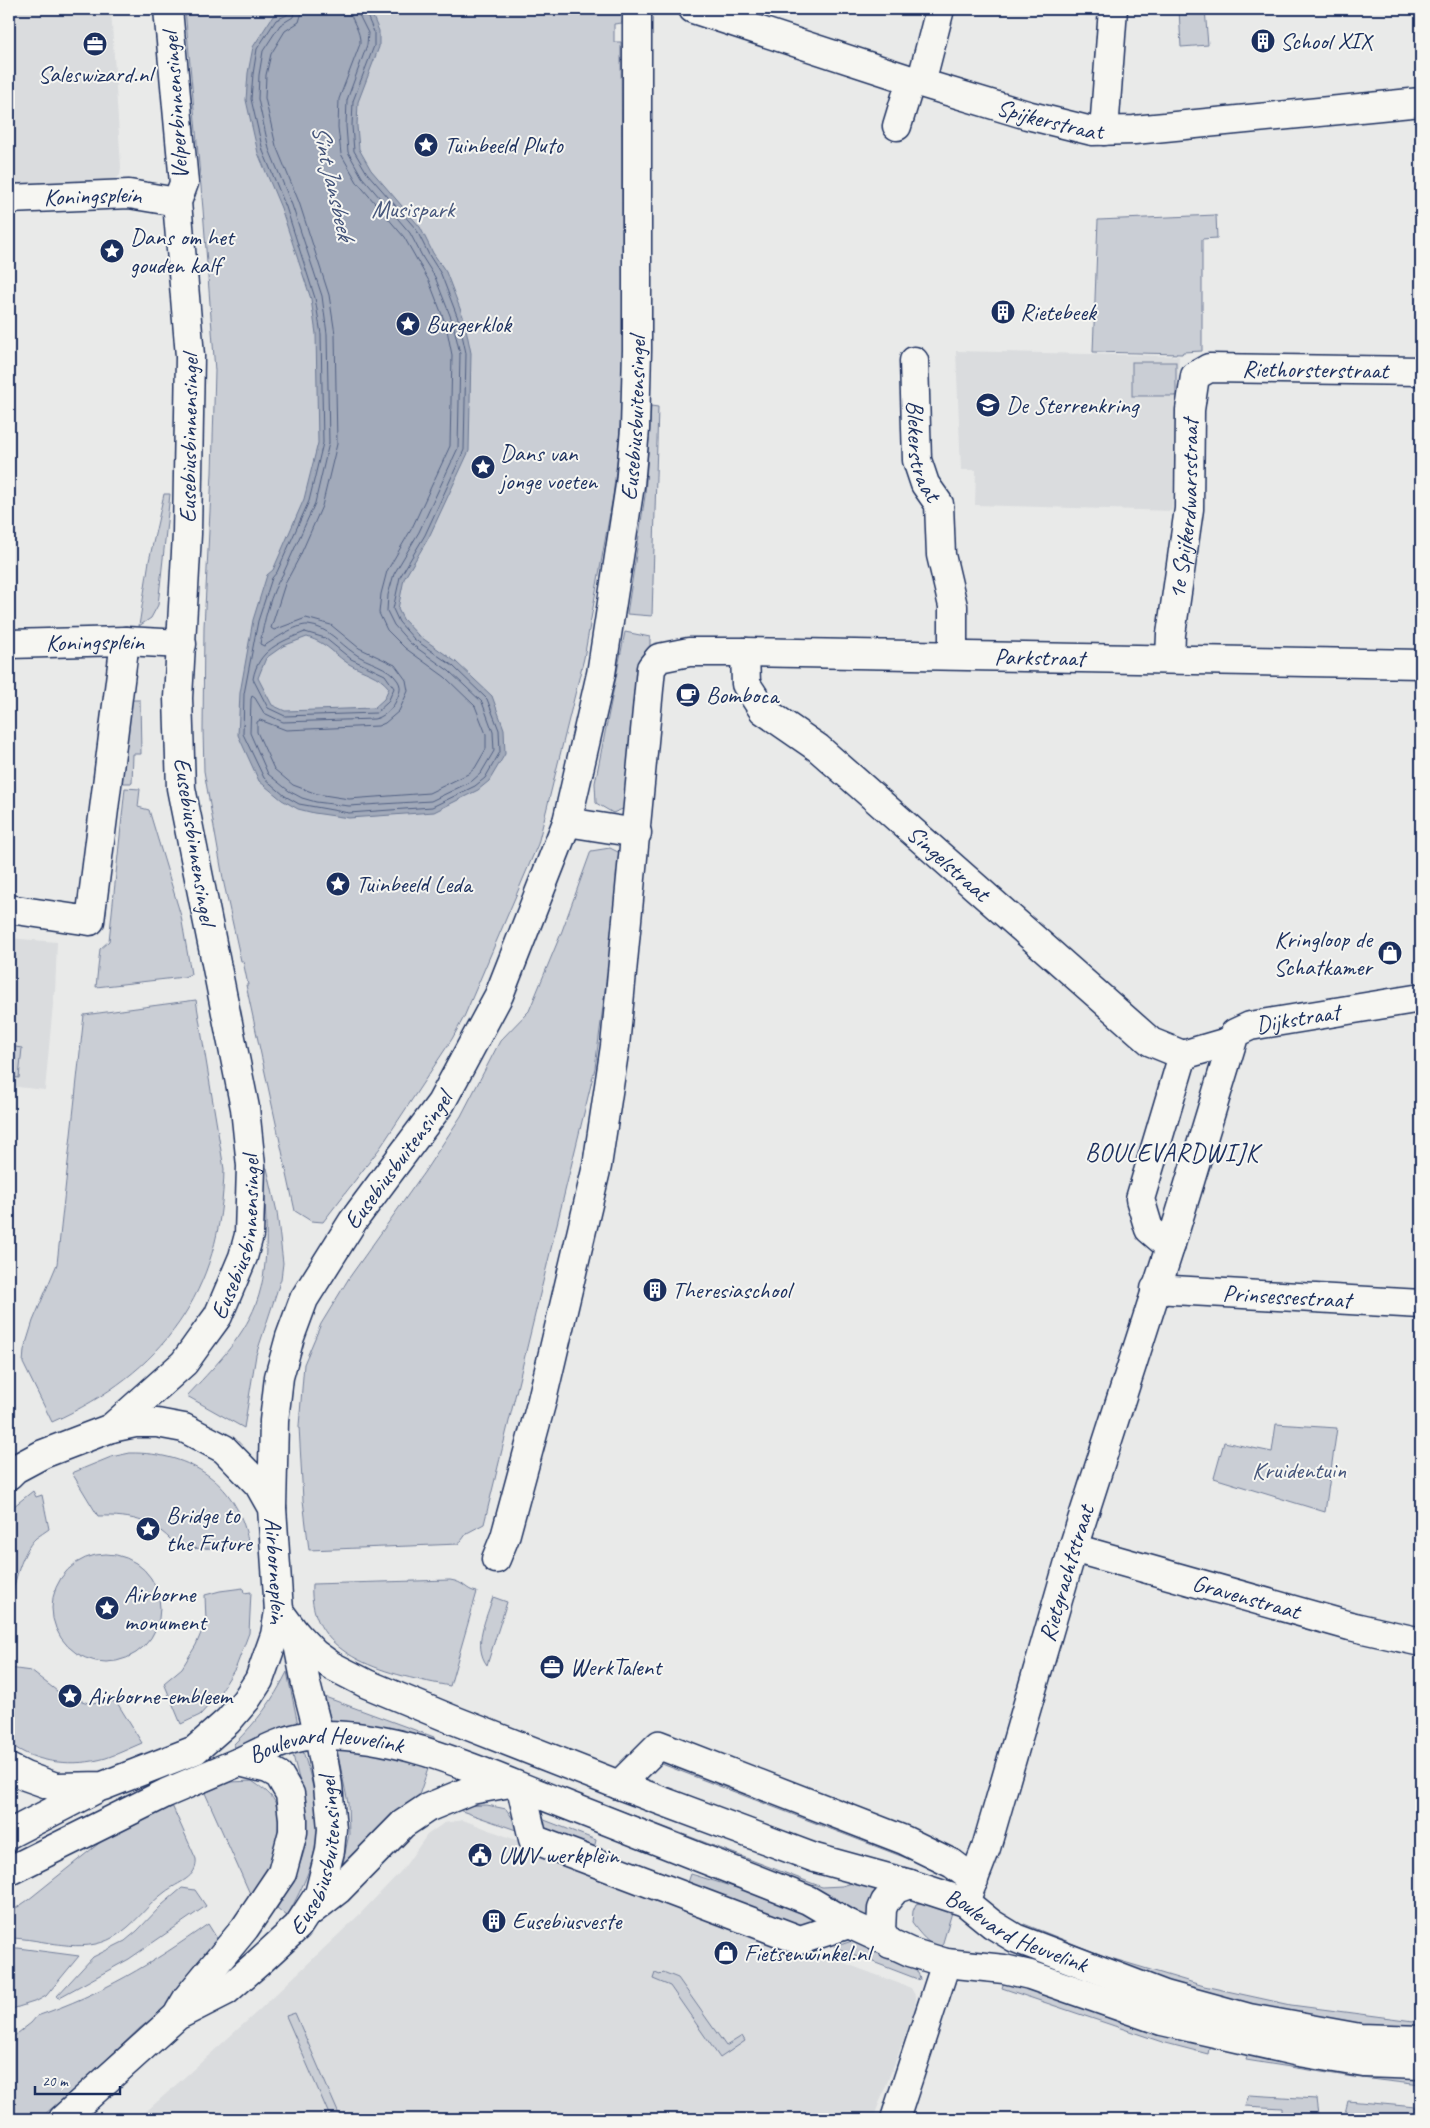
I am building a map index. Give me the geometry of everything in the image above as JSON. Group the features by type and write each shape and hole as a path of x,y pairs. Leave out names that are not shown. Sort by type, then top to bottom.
{"street":[{"name":"Velperbinnensingel","path":"168,9 184,183 177,202"},
{"name":"Eusebiusbuitensingel","path":"272,1508 274,1421 279,1377 290,1337 304,1299 353,1221 441,1102 499,995 567,822 601,674 630,485 635,429 637,350 637,9"},
{"name":"Spijkerstraat","path":"693,9 916,82 1063,125 1092,131 1134,130 1421,102"},
{"path":"897,126 916,82 940,9"},
{"path":"1104,130 1113,9"},
{"name":"Koningsplein","path":"9,199 129,194 177,202"},
{"name":"Eusebiusbinnensingel","path":"111,1428 184,1362 218,1316 243,1258 249,1234 251,1166 245,1108 181,788 178,698 187,534 190,356 177,202"},
{"name":"Blekerstraat","path":"914,361 917,460 925,484 939,504 940,555 953,606 953,655"},
{"name":"Riethorsterstraat","path":"1209,368 1421,371"},
{"name":"1e Spijkerdwarsstraat","path":"1170,658 1170,634 1189,509 1190,410 1195,376 1209,368"},
{"name":"Koningsplein","path":"9,644 125,641 182,644"},
{"path":"9,909 90,921 125,641"},
{"name":"Parkstraat","path":"637,833 651,668 659,658 689,652 745,652 1170,658 1421,664"},
{"name":"Singelstraat","path":"745,652 746,684 763,710 818,748 1151,1042 1182,1055"},
{"path":"496,1559 505,1536 541,1404 597,1166 616,1046 637,833 567,822"},
{"name":"Dijkstraat","path":"1182,1055 1231,1041 1235,1033 1250,1026 1421,998"},
{"name":"Rietgrachtstraat","path":"969,1891 988,1839 1073,1548 1154,1289 1170,1246 1231,1041"},
{"path":"1170,1246 1149,1229 1140,1199 1182,1055"},
{"name":"Prinsessestraat","path":"1154,1289 1421,1304"},
{"name":"Airborneplein","path":"9,1768 56,1787 103,1786 196,1750 228,1721 246,1700 259,1680 275,1635 279,1611 272,1508 258,1485 224,1449 184,1428 157,1423 135,1423 111,1428 43,1454 11,1472"},
{"name":"Gravenstraat","path":"1073,1548 1350,1626 1421,1642"},
{"name":"Boulevard Heuvelink","path":"279,1611 296,1634 314,1653 332,1666 367,1684 494,1737 619,1786 815,1858 910,1884 969,1891"},
{"name":"Eusebiusbuitensingel","path":"62,2119 177,2016 226,1991 298,1926 319,1894 330,1851 332,1829 328,1785 319,1735 296,1634"},
{"name":"Boulevard Heuvelink","path":"103,1786 166,1793 289,1739 319,1735 356,1737 390,1742 440,1757 515,1785 808,1900 849,1924 910,1952 958,1965 1004,1969 1030,1975 1162,2021 1235,2040 1364,2063 1421,2065"},
{"name":"Boulevard Heuvelink","path":"619,1786 659,1744 904,1840 946,1859 992,1924 1015,1938 1165,1995 1249,2018 1360,2038 1421,2040"},
{"name":"Eusebiusbuitensingel","path":"177,2016 188,1997 262,1905 282,1873 289,1853 293,1832 293,1818 290,1794 286,1784 279,1775 268,1769 239,1762"},
{"path":"308,1913 338,1890 403,1824 427,1808 471,1790 515,1785 533,1839 800,1940 849,1924"},
{"path":"9,1834 103,1786"},
{"path":"9,1871 166,1793"},
{"path":"890,1944 881,1931 881,1920 885,1902 896,1889 910,1884"},
{"path":"895,2119 958,1965 983,1952 991,1934 992,1924"}],"shaded area":[{"path":"9,9 111,9 121,167 120,175 111,184 9,190"},
{"path":"956,351 1179,356 1172,511 975,505 976,470 961,470"},
{"path":"9,938 57,942 55,994 45,1090 9,1086"},
{"path":"463,1820 911,1988 916,1997 915,2011 873,2119 138,2119 257,2012 359,1915 403,1869 427,1835 444,1823"}],"green space":[{"name":"Musispark","path":"185,9 623,9 622,23 614,24 614,42 621,42 623,376 619,444 613,496 584,658 538,844 464,1017 452,1039 380,1148 323,1222 311,1221 295,1211 246,985 248,985 243,961 241,961 224,884 204,771 204,627 215,371"},
{"path":"1179,9 1205,9 1208,45 1181,47"},
{"path":"1216,215 1217,238 1202,239 1202,351 1183,352 1182,354 1093,352 1098,220"},
{"path":"1132,362 1176,362 1176,396 1132,396"},
{"path":"651,406 658,407 652,616 627,614 645,496"},
{"path":"164,494 170,494 158,605 151,618 139,626 149,561"},
{"path":"625,632 650,637 650,649 638,666 625,808 613,813 596,803 595,783"},
{"path":"130,700 140,700 141,754 133,754 132,783 121,783"},
{"path":"125,788 140,789 138,807 149,810 181,916 191,974 184,977 96,987 100,949 109,941"},
{"path":"610,848 620,853 622,860 595,1068 484,1524 467,1533 459,1544 309,1550 303,1500 299,1426 304,1364 321,1324 349,1278 425,1171 461,1116 500,1041 529,1011 562,931 591,851"},
{"path":"196,1000 224,1169 221,1213 212,1253 198,1290 179,1323 155,1352 125,1379 91,1402 52,1422 23,1363 24,1350 33,1321 57,1264 84,1015"},
{"path":"9,1046 22,1048 19,1078 9,1077"},
{"path":"263,1167 267,1168 277,1212 283,1263 281,1279 256,1355 244,1428 187,1396 235,1342 256,1304 261,1288 266,1254"},
{"name":"Kruidentuin","path":"1276,1424 1337,1428 1325,1512 1214,1478 1224,1442 1272,1452"},
{"path":"130,1453 152,1454 173,1458 209,1476 223,1489 235,1506 244,1525 249,1547 179,1549 153,1526 122,1517 98,1516 72,1473 111,1457"},
{"path":"33,1491 36,1497 42,1495 49,1529 36,1538 25,1553 14,1586 11,1616 9,1616 9,1510"},
{"path":"106,1554 127,1558 144,1570 156,1587 160,1608 156,1629 144,1646 127,1658 106,1662 85,1658 68,1646 56,1629 52,1608 56,1587 68,1570 85,1558"},
{"path":"450,1580 459,1582 470,1590 477,1592 450,1686 380,1669 358,1659 338,1647 323,1630 314,1610 312,1584"},
{"path":"243,1588 244,1593 251,1592 249,1633 236,1667 219,1694 200,1715 181,1724 164,1683 182,1668 196,1645 206,1621 205,1595"},
{"path":"493,1597 507,1602 487,1665 481,1649 481,1640"},
{"path":"9,1668 31,1671 61,1694 88,1703 116,1701 142,1743 106,1758 69,1763 43,1759 19,1750 9,1743"},
{"path":"287,1672 299,1729 235,1750 234,1744 264,1710"},
{"path":"325,1697 434,1737 431,1748 332,1728"},
{"path":"302,1748 315,1795 317,1834 308,1872 287,1916 277,1908 299,1866 306,1839 306,1813 292,1751"},
{"path":"363,1749 430,1763 417,1801 341,1872 349,1834 348,1803 337,1750"},
{"path":"475,1755 822,1887 842,1886 859,1881 880,1885 872,1925"},
{"path":"672,1759 943,1866 945,1873 662,1764 661,1761"},
{"path":"252,1781 273,1798 278,1811 278,1832 274,1856 266,1877 262,1885 251,1896 205,1793 231,1782"},
{"path":"170,1801 196,1859 194,1871 186,1879 158,1897 121,1932 101,1942 75,1946 9,1938 9,1913 123,1824"},
{"path":"487,1805 506,1809 520,1829 519,1831 456,1809 456,1806"},
{"path":"534,1816 596,1840 593,1853 547,1836"},
{"path":"691,1874 802,1908 822,1920 796,1929 686,1888"},
{"path":"182,1888 195,1890 206,1906 129,1959 58,1998 57,1996 93,1957 125,1941"},
{"path":"927,1901 953,1909 941,1949 921,1935 912,1923 916,1904"},
{"path":"208,1924 221,1945 163,2010 140,2028 83,2082 39,2119 9,2119 9,2040 37,2016 105,1988 167,1952"},
{"path":"1024,1924 1104,1956 1204,1986 1291,2005 1421,2022 1421,2029 1385,2028 1272,2011 1213,1999 1022,1931"},
{"path":"855,1940 911,1961 920,1980 834,1947"},
{"path":"9,1948 79,1956 46,1996 9,2010"},
{"path":"663,1972 678,1978 726,2046 742,2036 745,2041 720,2058 670,1986 653,1979 655,1973 660,1975"},
{"path":"1005,1979 1210,2043 1208,2054 1162,2042 1002,1988"},
{"path":"295,2013 341,2119 331,2119 286,2016"},
{"path":"1248,2054 1421,2077 1421,2085 1353,2077 1246,2060"},
{"path":"1249,2095 1316,2099 1318,2115 1282,2113 1282,2108 1245,2106"},
{"path":"1348,2101 1416,2107 1418,2118 1380,2115 1380,2119 1344,2117"}],"water":[{"name":"Sint Jansbeek","path":"289,9 366,9 371,12 379,31 379,47 358,102 357,126 359,149 371,170 420,227 433,253 446,272 464,319 471,353 469,451 429,537 404,579 398,609 403,619 418,635 456,662 492,696 504,729 505,754 489,781 478,790 434,812 349,818 298,809 282,800 259,781 238,735 240,693 253,620 267,575 273,570 304,499 318,443 316,334 311,299 281,208 258,153 246,100 248,73 253,47 273,16","holes":["307,637 349,664 385,683 389,688 384,699 374,708 285,711 272,705 258,678 266,658 283,646"]}],"place":[{"name":"School XIX","path":"1263,41"},
{"name":"Saleswizard.nl","path":"95,44"},
{"name":"Tuinbeeld Pluto","path":"426,145"},
{"name":"Dans om het gouden kalf","path":"112,251"},
{"name":"Rietebeek","path":"1003,312"},
{"name":"Burgerklok","path":"408,324"},
{"name":"De Sterrenkring","path":"988,405"},
{"name":"Dans van jonge voeten","path":"483,467"},
{"name":"Bomboca","path":"688,695"},
{"name":"Tuinbeeld Leda","path":"338,884"},
{"name":"Kringloop de Schatkamer","path":"1390,953"},
{"name":"Theresiaschool","path":"655,1290"},
{"name":"Bridge to the Future","path":"148,1529"},
{"name":"Airborne monument","path":"107,1608"},
{"name":"WerkTalent","path":"552,1667"},
{"name":"Airborne-embleem","path":"70,1696"},
{"name":"UWV werkplein","path":"480,1855"},
{"name":"Eusebiusveste","path":"494,1921"},
{"name":"Fietsenwinkel.nl","path":"726,1953"}],"district":[{"name":"BOULEVARDWIJK","path":"1172,1153"}]}
